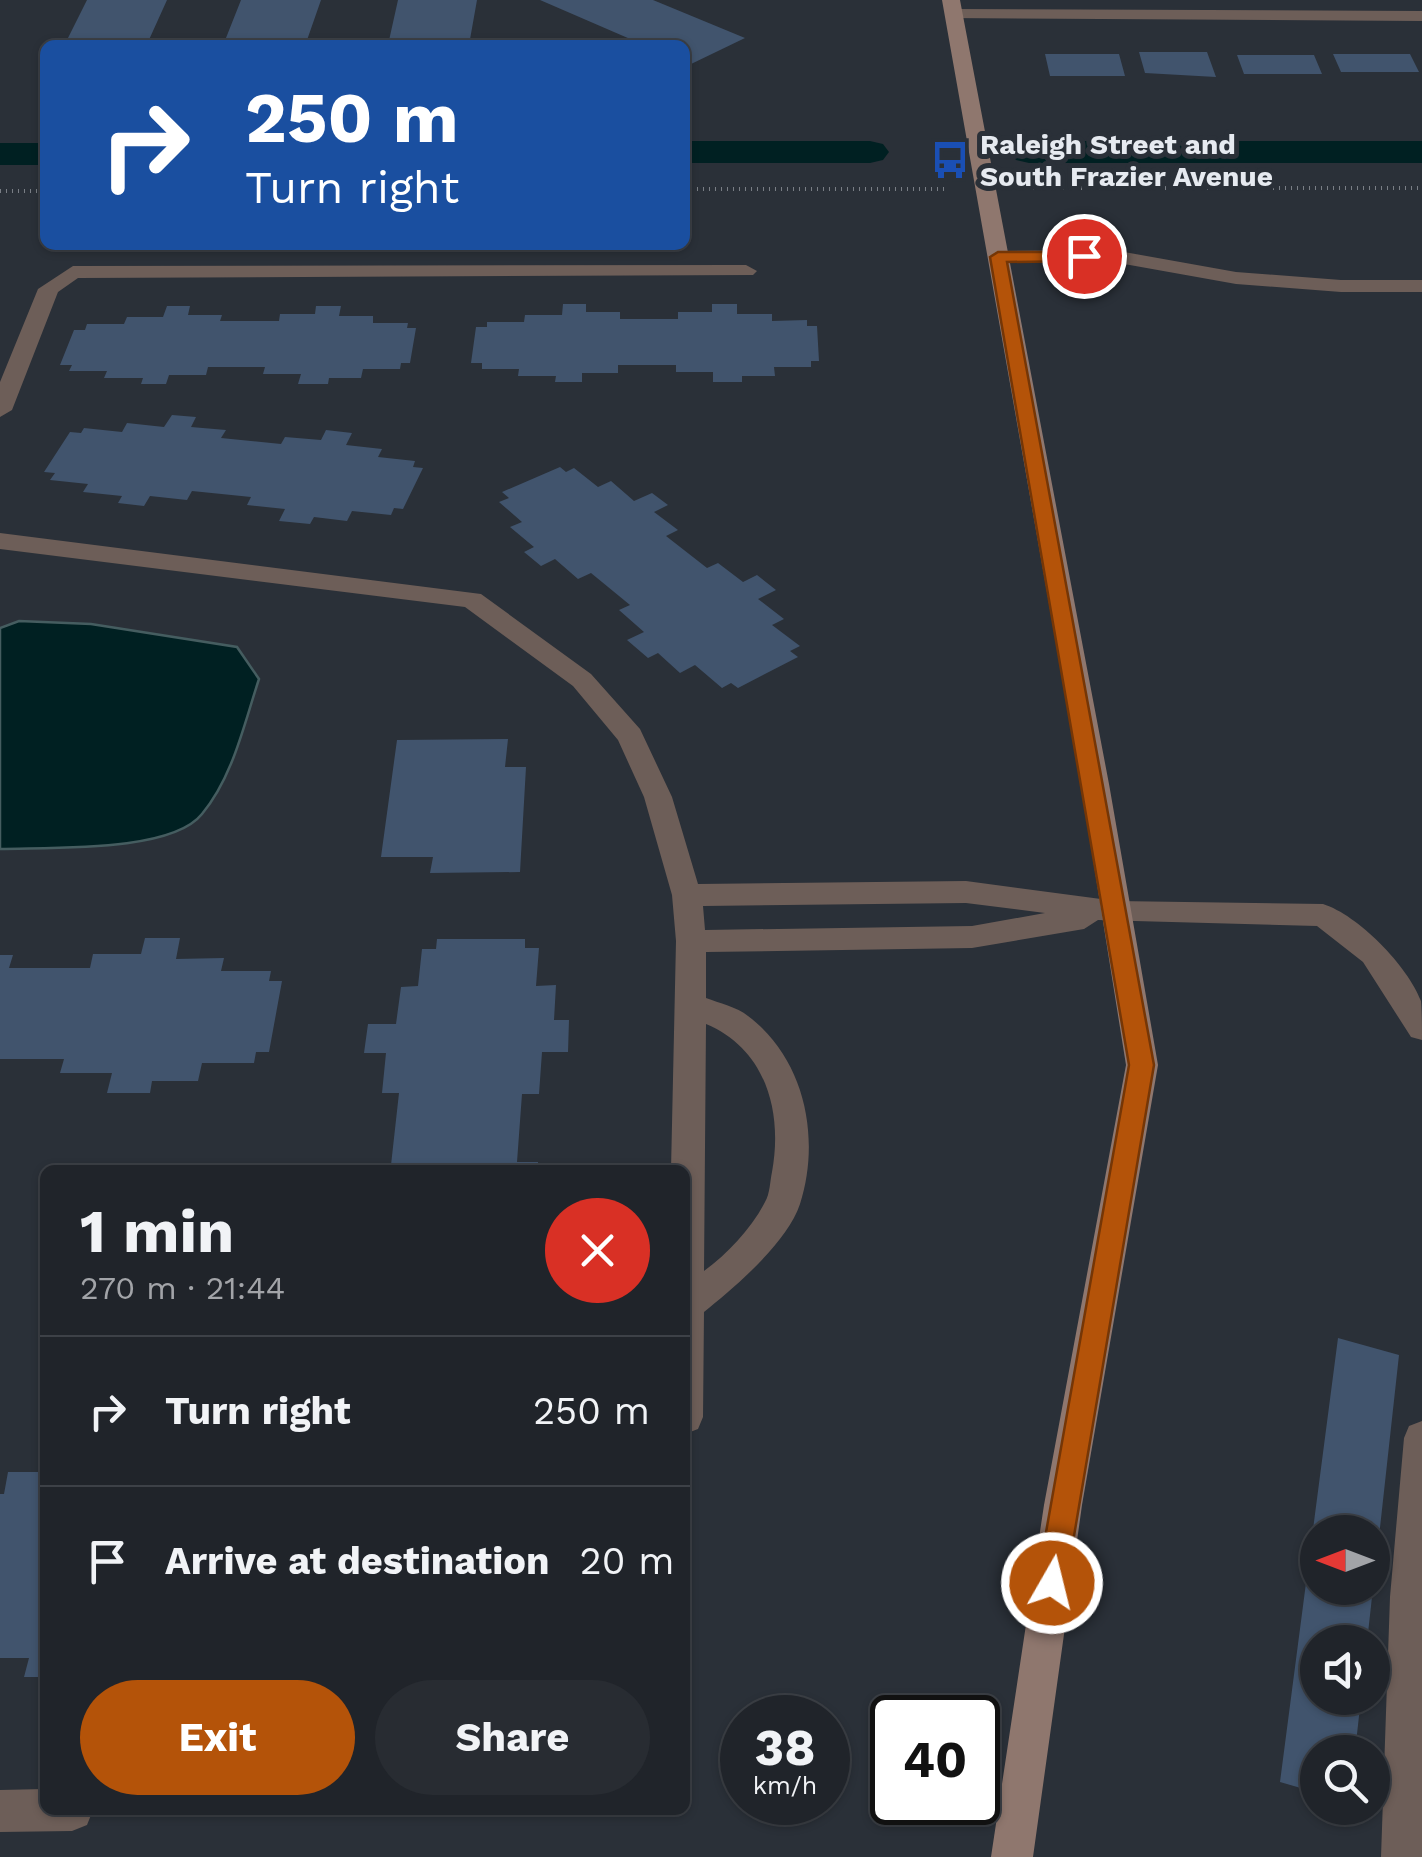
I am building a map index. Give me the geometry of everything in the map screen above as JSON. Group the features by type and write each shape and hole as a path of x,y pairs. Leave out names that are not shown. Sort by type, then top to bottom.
{"street":[{"path":"1012,1857 1063,1505 1142,1065 952,7 1190,8 1422,16"},
{"path":"998,257 1113,256 1236,278 1341,286 1422,286"},
{"path":"0,410 49,288 74,272 746,271"},
{"path":"0,541 472,600 582,680 630,736 658,797 687,895 691,940 688,1165"},
{"path":"687,895 966,892 1116,912 1323,916 1374,954 1422,1028"},
{"path":"823,893 828,940"},
{"path":"691,940 972,937 1116,912"},
{"path":"690,1004 736,1023 777,1067 794,1136 783,1204 739,1264 690,1303"},
{"path":"1402,1857 1410,1597 1422,1438"},
{"path":"0,1811 40,1810"}],"path":[{"path":"1011,188 1422,188"},
{"path":"690,189 952,189"},
{"path":"0,191 40,190"}],"shaded area":[{"path":"19,621 91,624 237,647 259,679 230,767 202,814 186,827 137,842 0,849 0,628"}],"building":[{"path":"87,0 167,0 149,40 67,40"},
{"path":"241,0 321,0 307,40 225,40"},
{"path":"398,0 477,0 470,40 389,40"},
{"path":"540,0 653,0 745,38 690,65 690,40 632,40"},
{"path":"1139,52 1207,52 1216,77 1145,73"},
{"path":"1045,54 1119,54 1125,76 1050,76"},
{"path":"1333,54 1410,54 1419,72 1341,72"},
{"path":"1237,55 1314,55 1322,74 1244,74"},
{"path":"563,304 586,304 586,312 620,312 620,319 678,319 678,312 712,312 712,304 737,304 737,314 772,314 772,321 807,320 807,326 817,326 819,361 811,361 811,367 774,367 775,376 742,376 742,382 713,382 713,372 676,372 676,365 618,365 618,373 582,373 582,382 555,382 556,376 518,376 519,369 482,369 482,363 471,363 476,327 487,327 487,322 524,322 525,315 562,315"},
{"path":"167,306 190,306 188,315 222,315 220,321 279,321 280,314 315,314 316,306 341,306 339,316 373,316 373,323 408,323 407,328 416,328 410,363 401,363 400,369 363,369 361,378 329,378 328,384 298,384 301,374 263,374 265,367 208,367 206,375 169,375 166,384 141,384 143,378 104,378 107,371 69,371 72,365 60,365 74,330 85,330 87,324 124,324 127,317 163,317"},
{"path":"172,415 196,417 191,427 226,430 221,438 281,444 285,437 321,440 326,430 352,433 346,445 382,449 378,457 415,461 413,467 423,468 403,509 394,508 391,515 352,511 347,521 314,517 310,524 279,521 285,509 247,505 251,497 192,491 187,500 150,496 144,506 118,503 122,496 83,492 88,484 50,480 55,473 44,472 70,432 81,433 84,428 122,432 127,423 164,427"},
{"path":"560,467 566,472 574,468 598,487 611,481 634,501 652,493 668,505 654,512 678,530 666,536 707,568 718,563 743,582 757,575 776,590 758,599 784,619 772,625 800,646 790,651 798,657 738,688 731,683 722,688 695,665 680,673 658,653 648,658 627,640 644,632 619,610 630,605 591,573 578,579 555,559 541,566 524,552 534,547 510,527 522,522 499,502 509,498 502,492"},
{"path":"508,739 505,767 526,767 520,872 430,873 433,857 381,857 397,740"},
{"path":"145,938 180,938 176,959 224,958 221,971 271,971 269,981 282,981 269,1052 256,1052 254,1063 202,1063 198,1081 152,1081 150,1093 107,1093 112,1073 60,1073 64,1059 0,1059 0,955 13,955 9,968 90,968 93,954 141,954"},
{"path":"437,939 525,939 525,948 539,948 536,986 556,985 554,1020 569,1020 568,1052 542,1052 539,1094 522,1094 517,1162 538,1165 391,1165 399,1093 382,1093 386,1053 364,1053 368,1024 396,1024 401,987 418,986 422,949 436,949"},
{"path":"1338,1338 1399,1355 1381,1515 1315,1515"},
{"path":"8,1472 40,1472 40,1677 24,1677 29,1658 0,1658 0,1494 4,1494"},
{"path":"1303,1605 1371,1605 1369,1625 1301,1625"},
{"path":"1300,1629 1300,1715 1359,1715 1357,1735 1300,1735 1300,1788 1280,1782"}],"waterway":[{"path":"690,152 870,152"},
{"path":"1029,152 1422,152"},
{"path":"0,154 40,154"}],"place":[{"name":"Raleigh Street and South Frazier Avenue","path":"950,160"}],"route":[{"path":"1052,1583 1142,1065 998,257 1084,256"}]}
